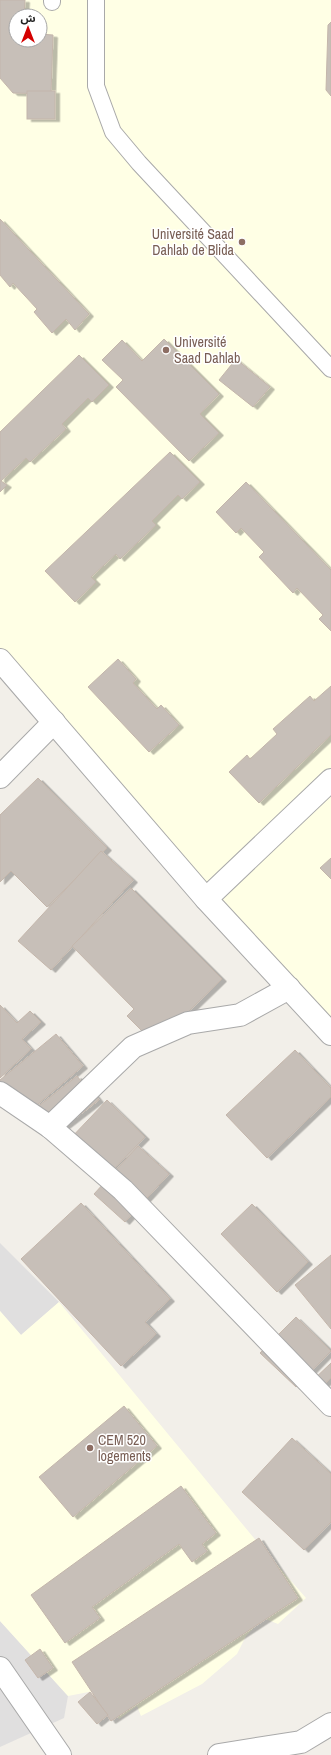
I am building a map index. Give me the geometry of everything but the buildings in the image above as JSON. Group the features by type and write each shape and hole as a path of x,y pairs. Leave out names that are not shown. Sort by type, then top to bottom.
{"street":[{"path":"0,660 206,899 331,1034"},
{"path":"0,777 54,722"},
{"path":"206,899 331,780"},
{"path":"50,1127 133,1047 188,1023 240,1015 289,988"},
{"path":"0,1093 50,1127 123,1190 331,1404"},
{"path":"0,1668 60,1755"},
{"path":"219,1755 301,1742 331,1724"}],"lane":[{"path":"96,0 96,86 113,132 139,163 331,369"}],"shaded area":[{"name":"Université Saad Dahlab","path":"0,0 331,0 331,1034 0,661"},
{"path":"0,1243 59,1302 21,1335 0,1311"},
{"name":"CEM 520 logements","path":"59,1302 258,1543 306,1598 278,1624 263,1618 246,1636 237,1654 202,1684 141,1716 137,1706 119,1719 99,1690 68,1696 0,1621 0,1311 21,1335"},
{"path":"0,1621 68,1696 64,1718 0,1747"}],"place":[{"name":"Université Saad Dahlab de Blida","path":"242,242"},
{"name":"Université Saad Dahlab","path":"166,350"},
{"name":"CEM 520 logements","path":"90,1448"}]}
